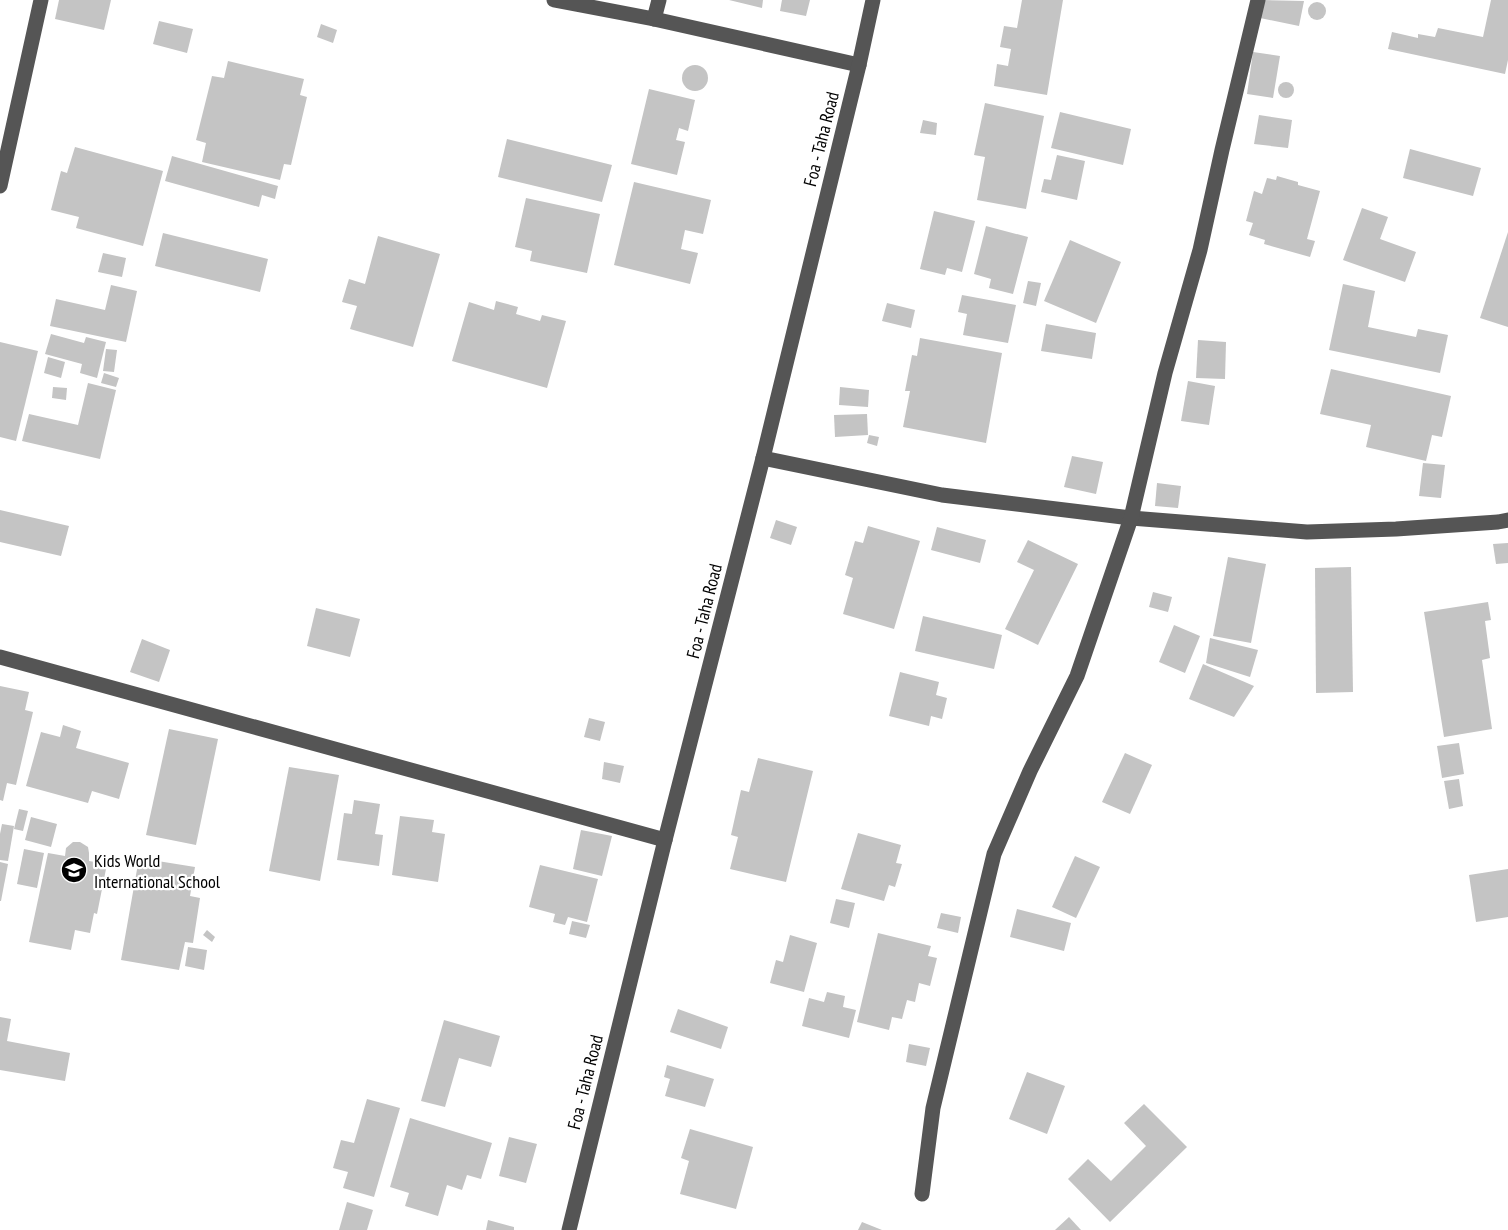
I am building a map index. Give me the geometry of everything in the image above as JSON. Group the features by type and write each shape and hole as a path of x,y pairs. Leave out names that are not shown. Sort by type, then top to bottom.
{"street":[{"path":"0,186 40,0"},
{"path":"554,0 654,19 859,65"},
{"path":"654,19 659,0"},
{"name":"Foa - Taha Road","path":"569,1230 665,840 763,458 873,0"},
{"path":"922,1194 933,1108 994,854 1030,771 1077,676 1131,518 1165,373 1200,250 1258,0"},
{"path":"763,458 942,495 1131,518 1307,532 1442,526 1508,520"},
{"path":"0,657 665,840"}],"building":[{"path":"59,0 111,0 104,30 55,19"},
{"path":"729,0 763,0 762,8"},
{"path":"782,0 810,0 806,16 780,11"},
{"path":"1022,0 1063,0 1047,95 994,86 997,64 1008,66 1011,49 1000,47 1004,26 1017,28"},
{"path":"1264,0 1304,1 1299,26 1260,18"},
{"path":"1491,0 1508,0 1508,60 1505,74 1388,49 1392,32 1418,38 1418,34 1435,37 1438,28 1483,37"},
{"path":"1317,2 1323,5 1326,11 1323,17 1317,20 1311,17 1308,11 1311,5"},
{"path":"159,21 193,29 187,53 153,44"},
{"path":"321,24 337,30 333,43 317,37"},
{"path":"1253,52 1280,56 1273,98 1247,94"},
{"path":"228,61 304,79 300,95 307,97 291,165 284,164 280,180 202,162 206,143 196,140 212,76 224,78"},
{"path":"695,65 704,69 708,78 704,87 695,91 686,87 682,78 686,69"},
{"path":"1283,82 1289,82 1294,90 1292,96 1283,98 1278,93 1278,87"},
{"path":"649,89 695,100 688,131 679,128 676,140 685,142 677,175 631,164"},
{"path":"985,103 1044,116 1026,209 977,200 985,157 974,155"},
{"path":"1060,112 1131,129 1123,165 1051,148"},
{"path":"1259,115 1292,120 1288,148 1254,144"},
{"path":"923,120 937,123 936,135 920,133"},
{"path":"507,139 612,165 602,202 498,177"},
{"path":"75,147 163,171 143,246 76,228 79,217 51,210 61,171 67,173"},
{"path":"1410,149 1481,168 1473,196 1403,178"},
{"path":"1057,155 1085,161 1077,200 1041,192 1044,179 1051,180"},
{"path":"172,156 278,186 275,199 262,195 259,207 165,181"},
{"path":"1277,176 1320,191 1307,239 1315,241 1310,257 1264,244 1265,240 1249,235 1253,223 1246,221 1254,191 1262,194 1267,178 1276,180"},
{"path":"634,182 711,200 703,234 685,230 681,249 698,253 690,284 614,265"},
{"path":"526,198 600,214 587,273 530,261 532,251 515,247"},
{"path":"1362,208 1388,217 1380,239 1416,252 1405,282 1343,260"},
{"path":"934,211 975,221 962,272 947,268 945,275 920,269"},
{"path":"986,226 1028,237 1013,294 989,288 991,279 974,274"},
{"path":"1508,232 1508,327 1480,318"},
{"path":"163,233 268,259 260,292 155,266"},
{"path":"378,236 440,254 413,347 350,329 357,306 342,302 349,279 365,284"},
{"path":"1070,240 1121,262 1096,323 1044,301"},
{"path":"103,253 126,258 122,277 98,272"},
{"path":"1028,281 1041,283 1036,306 1023,303"},
{"path":"1343,284 1375,291 1368,327 1416,337 1418,329 1448,335 1440,373 1329,350"},
{"path":"111,285 137,291 126,342 50,326 56,299 105,310"},
{"path":"962,295 1016,305 1008,343 963,335 967,314 958,312"},
{"path":"496,301 518,307 516,314 540,321 542,315 566,321 547,388 452,361 469,302 494,310"},
{"path":"887,303 915,310 911,328 882,321"},
{"path":"1046,324 1096,333 1092,359 1041,351"},
{"path":"51,334 84,343 86,337 106,342 97,378 80,373 82,364 45,354"},
{"path":"920,338 1002,353 986,443 903,427 910,391 905,391 912,355 917,356"},
{"path":"1198,340 1226,342 1225,379 1196,378"},
{"path":"0,342 38,351 16,441 0,437"},
{"path":"106,349 117,350 114,372 103,371"},
{"path":"48,357 65,362 61,378 44,373"},
{"path":"1331,369 1451,396 1442,437 1432,435 1426,461 1366,447 1371,425 1320,414"},
{"path":"104,373 119,378 116,387 101,383"},
{"path":"1188,381 1215,386 1209,425 1181,421"},
{"path":"88,383 116,390 100,459 22,441 29,414 78,425"},
{"path":"53,387 67,388 66,400 52,398"},
{"path":"840,387 869,390 868,407 839,405"},
{"path":"867,414 868,435 835,437 834,415"},
{"path":"869,435 879,437 877,446 867,443"},
{"path":"1072,456 1103,462 1096,494 1064,487"},
{"path":"1423,463 1445,465 1441,498 1419,496"},
{"path":"1157,483 1181,486 1178,508 1155,506"},
{"path":"0,510 69,526 61,556 0,542"},
{"path":"776,520 797,527 791,545 770,538"},
{"path":"868,526 920,541 894,629 843,614 853,578 845,575 855,541 863,543"},
{"path":"937,527 986,540 980,563 931,550"},
{"path":"1028,540 1078,564 1038,645 1005,629 1034,570 1017,562"},
{"path":"1508,543 1508,563 1496,564 1493,544"},
{"path":"1228,557 1266,564 1251,643 1213,636"},
{"path":"1351,567 1353,692 1316,693 1315,568"},
{"path":"1153,592 1172,597 1168,612 1149,607"},
{"path":"1488,602 1491,620 1485,621 1490,658 1482,660 1492,729 1444,737 1424,612"},
{"path":"316,608 360,619 350,657 307,646"},
{"path":"923,616 1002,635 994,669 915,651"},
{"path":"1174,625 1200,636 1185,673 1159,662"},
{"path":"1210,638 1258,650 1250,677 1206,663"},
{"path":"142,639 170,650 159,682 130,672"},
{"path":"1203,664 1254,686 1234,717 1189,699"},
{"path":"900,672 939,682 936,695 947,698 942,719 931,716 929,726 889,716"},
{"path":"0,686 29,692 25,710 33,712 16,785 7,783 3,801 0,800"},
{"path":"589,718 605,722 600,741 584,737"},
{"path":"63,725 81,731 76,748 129,763 119,799 92,791 88,803 26,786 41,732 60,737"},
{"path":"169,729 218,739 196,845 146,835"},
{"path":"1459,743 1464,774 1442,778 1437,746"},
{"path":"1125,753 1152,765 1130,814 1102,802"},
{"path":"758,758 813,771 786,882 730,869 738,837 731,835 741,790 749,792"},
{"path":"604,762 624,766 620,783 602,779"},
{"path":"289,767 339,775 320,881 269,871"},
{"path":"1459,779 1463,806 1449,809 1444,781"},
{"path":"354,800 380,804 375,834 383,835 379,866 337,860 344,813 352,814"},
{"path":"19,809 28,811 23,831 14,829"},
{"path":"400,816 434,820 432,832 445,834 438,882 392,875"},
{"path":"31,817 57,824 51,847 25,840"},
{"path":"2,824 14,826 8,861 0,860"},
{"path":"581,830 612,836 602,876 573,869"},
{"path":"858,833 901,845 896,863 902,864 895,887 889,885 884,901 841,889"},
{"path":"73,842 80,842 88,847 89,861 107,864 97,914 94,913 90,933 75,930 71,950 29,942 48,853 65,856 66,848"},
{"path":"24,849 44,853 37,888 17,884"},
{"path":"1075,856 1100,867 1076,918 1052,907"},
{"path":"139,858 195,867 190,896 200,898 193,943 185,942 179,970 121,960"},
{"path":"0,862 8,864 1,901 0,901"},
{"path":"540,865 598,879 587,922 568,917 565,925 553,922 555,914 529,907"},
{"path":"1508,869 1508,917 1476,922 1469,875"},
{"path":"836,899 855,903 849,928 830,923"},
{"path":"1017,909 1071,923 1064,951 1010,937"},
{"path":"941,913 961,917 958,933 937,928"},
{"path":"572,921 590,925 586,938 569,934"},
{"path":"207,930 215,937 212,942 203,935"},
{"path":"878,933 931,946 928,956 937,958 930,986 919,983 915,1002 907,1000 902,1019 892,1017 889,1030 857,1022"},
{"path":"790,935 817,943 804,992 770,983 776,960 783,962"},
{"path":"188,947 207,950 204,970 185,966"},
{"path":"827,992 845,996 843,1007 856,1010 849,1038 802,1026 809,998 824,1002"},
{"path":"678,1009 728,1027 721,1049 670,1032"},
{"path":"0,1017 11,1019 7,1041 70,1053 65,1081 0,1070"},
{"path":"444,1020 500,1036 491,1067 459,1058 445,1107 421,1101"},
{"path":"909,1044 930,1048 926,1066 906,1062"},
{"path":"667,1065 714,1079 705,1107 665,1096 670,1079 664,1077"},
{"path":"1027,1072 1065,1086 1047,1134 1009,1119"},
{"path":"367,1099 400,1108 374,1197 343,1188 348,1172 333,1168 341,1140 354,1143"},
{"path":"1144,1104 1187,1147 1110,1222 1068,1179 1088,1159 1111,1181 1146,1146 1124,1123"},
{"path":"410,1118 492,1143 481,1179 467,1175 462,1190 447,1185 438,1216 405,1206 409,1193 390,1187"},
{"path":"690,1129 753,1147 736,1209 680,1194 689,1161 681,1158"},
{"path":"509,1137 537,1144 526,1183 499,1176"},
{"path":"347,1202 373,1210 367,1230 339,1230"},
{"path":"1069,1217 1081,1230 1055,1230"},
{"path":"488,1220 514,1227 514,1230 486,1230"},
{"path":"862,1222 882,1230 858,1230"}],"place":[{"name":"Kids World International School","path":"74,870"}]}
